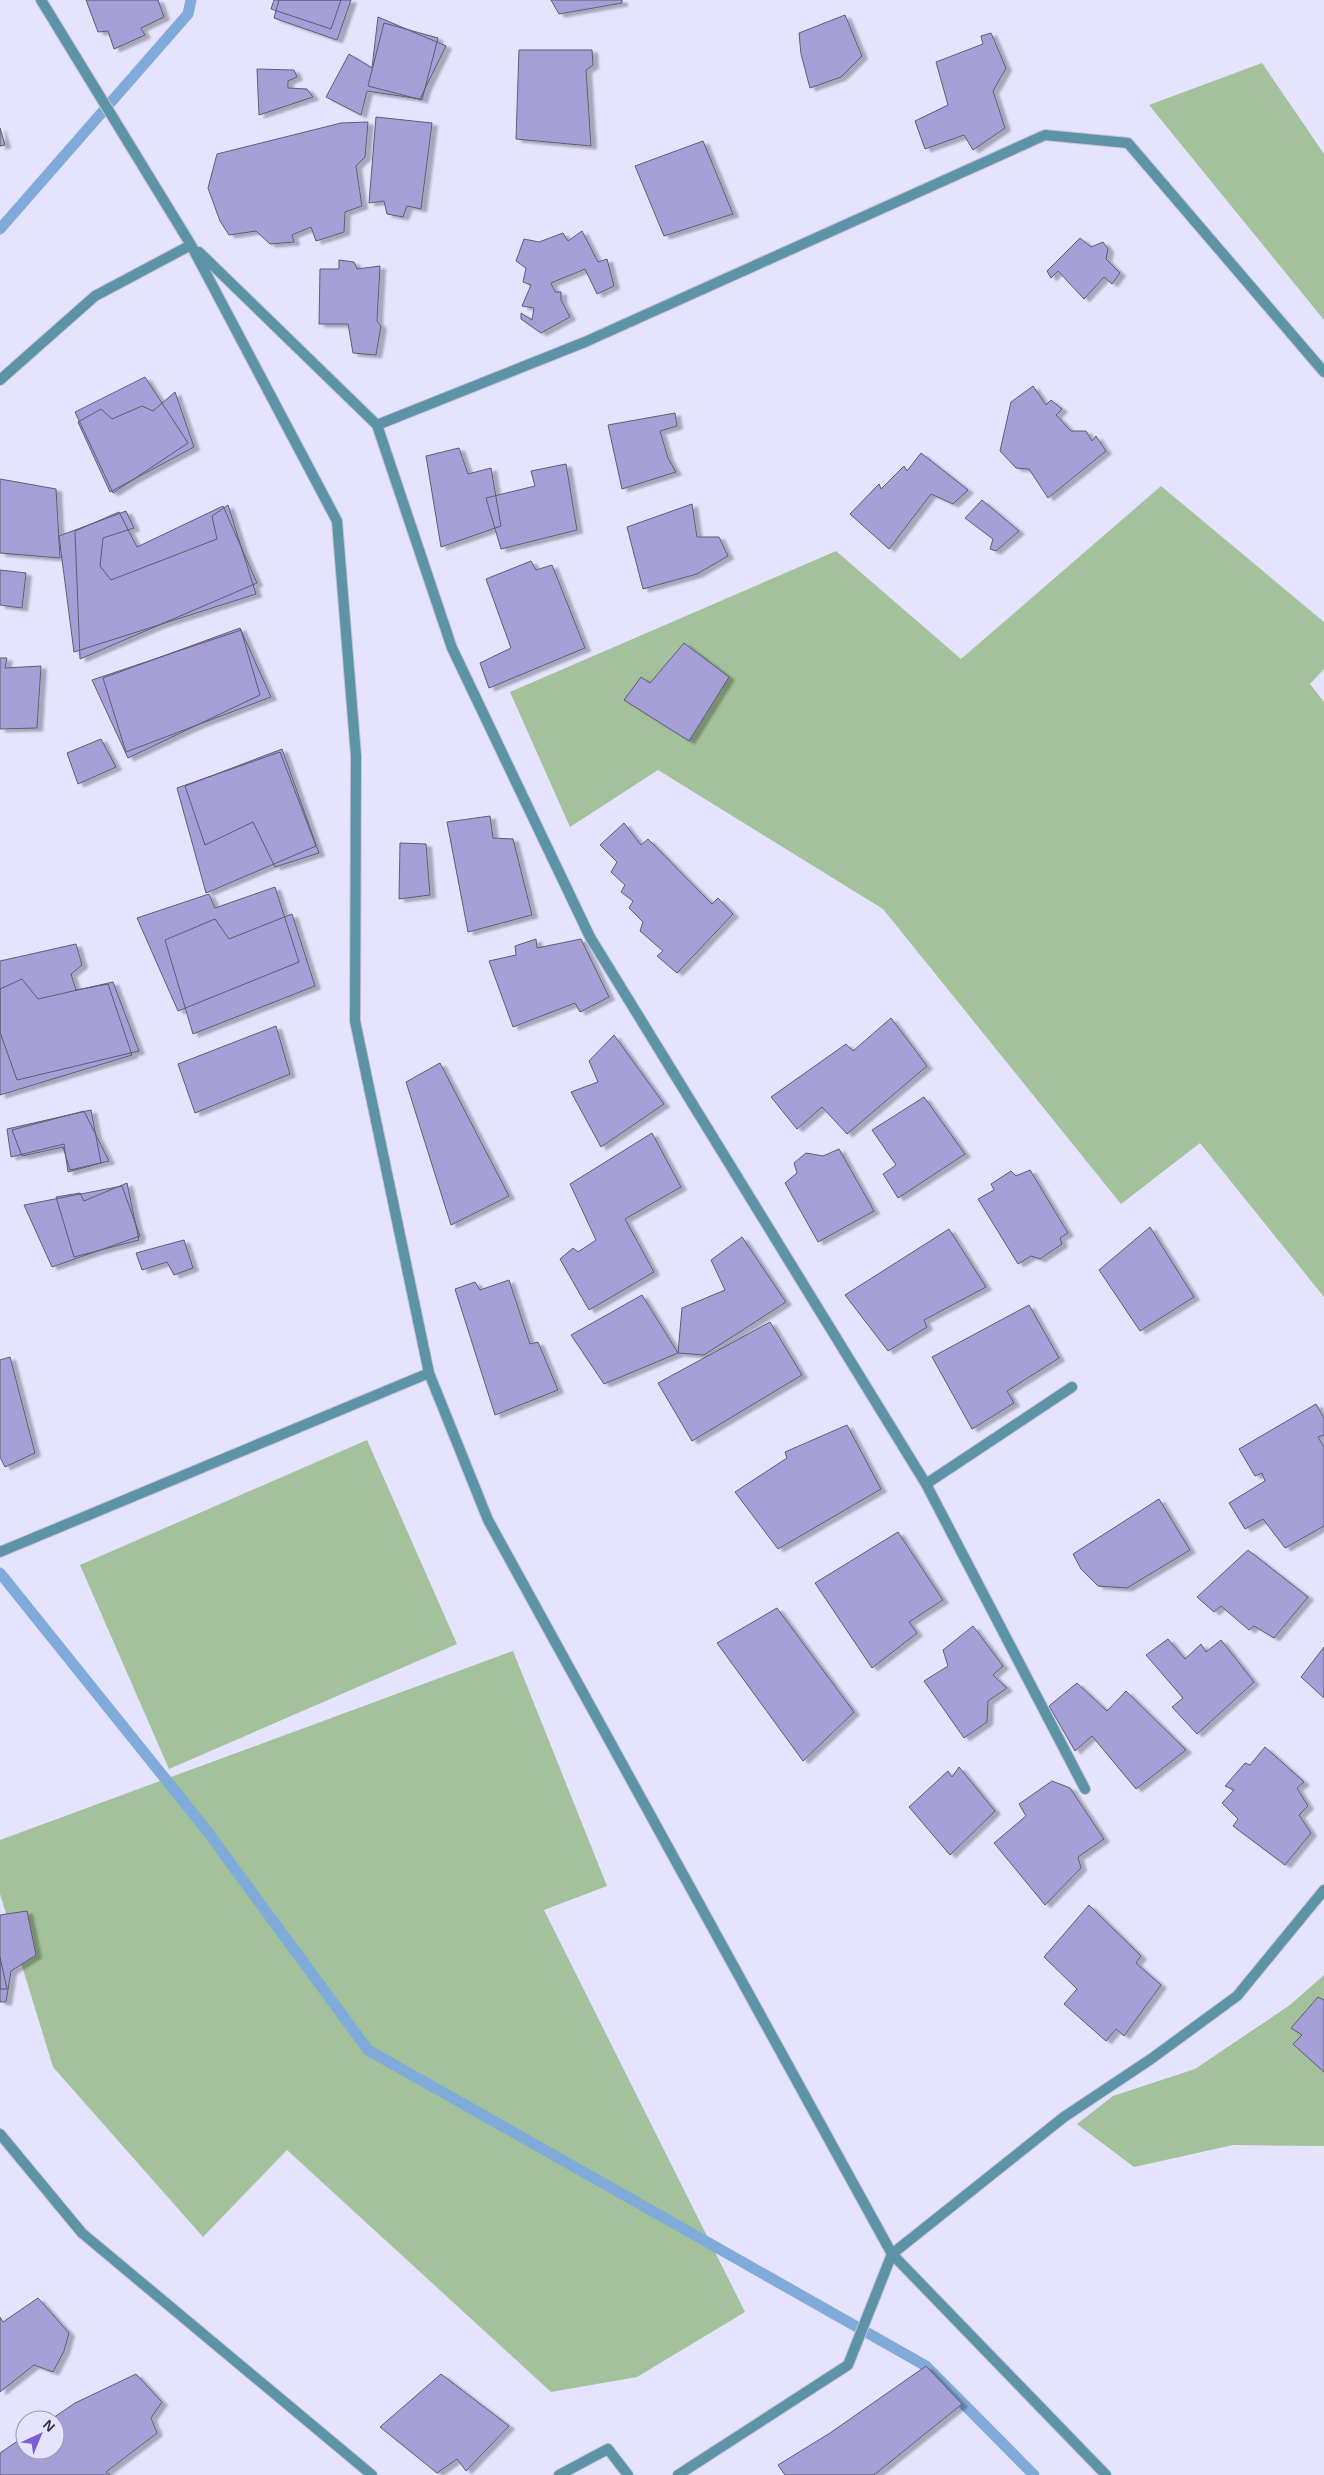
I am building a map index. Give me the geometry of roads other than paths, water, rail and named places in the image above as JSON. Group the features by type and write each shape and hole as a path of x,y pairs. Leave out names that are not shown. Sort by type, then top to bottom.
{"street":[{"path":"41,0 191,245 337,521 356,756 355,1021 429,1373 488,1520 892,2254 1106,2475"},
{"path":"377,425 585,342 1045,136 1128,143 1324,372"},
{"path":"0,380 95,296 191,245"},
{"path":"191,245 377,425 452,648 590,937 926,1484 1085,1788"},
{"path":"0,1552 429,1373"},
{"path":"926,1484 1072,1387"},
{"path":"678,2475 848,2365 892,2254 1064,2117 1151,2059 1237,1996 1324,1890"},
{"path":"0,2134 82,2233 372,2475"},
{"path":"559,2475 608,2449 628,2475"}],"waterway":[{"path":"0,229 188,14 191,0"},
{"path":"0,1573 204,1827 368,2050 926,2366 1034,2475"}]}
